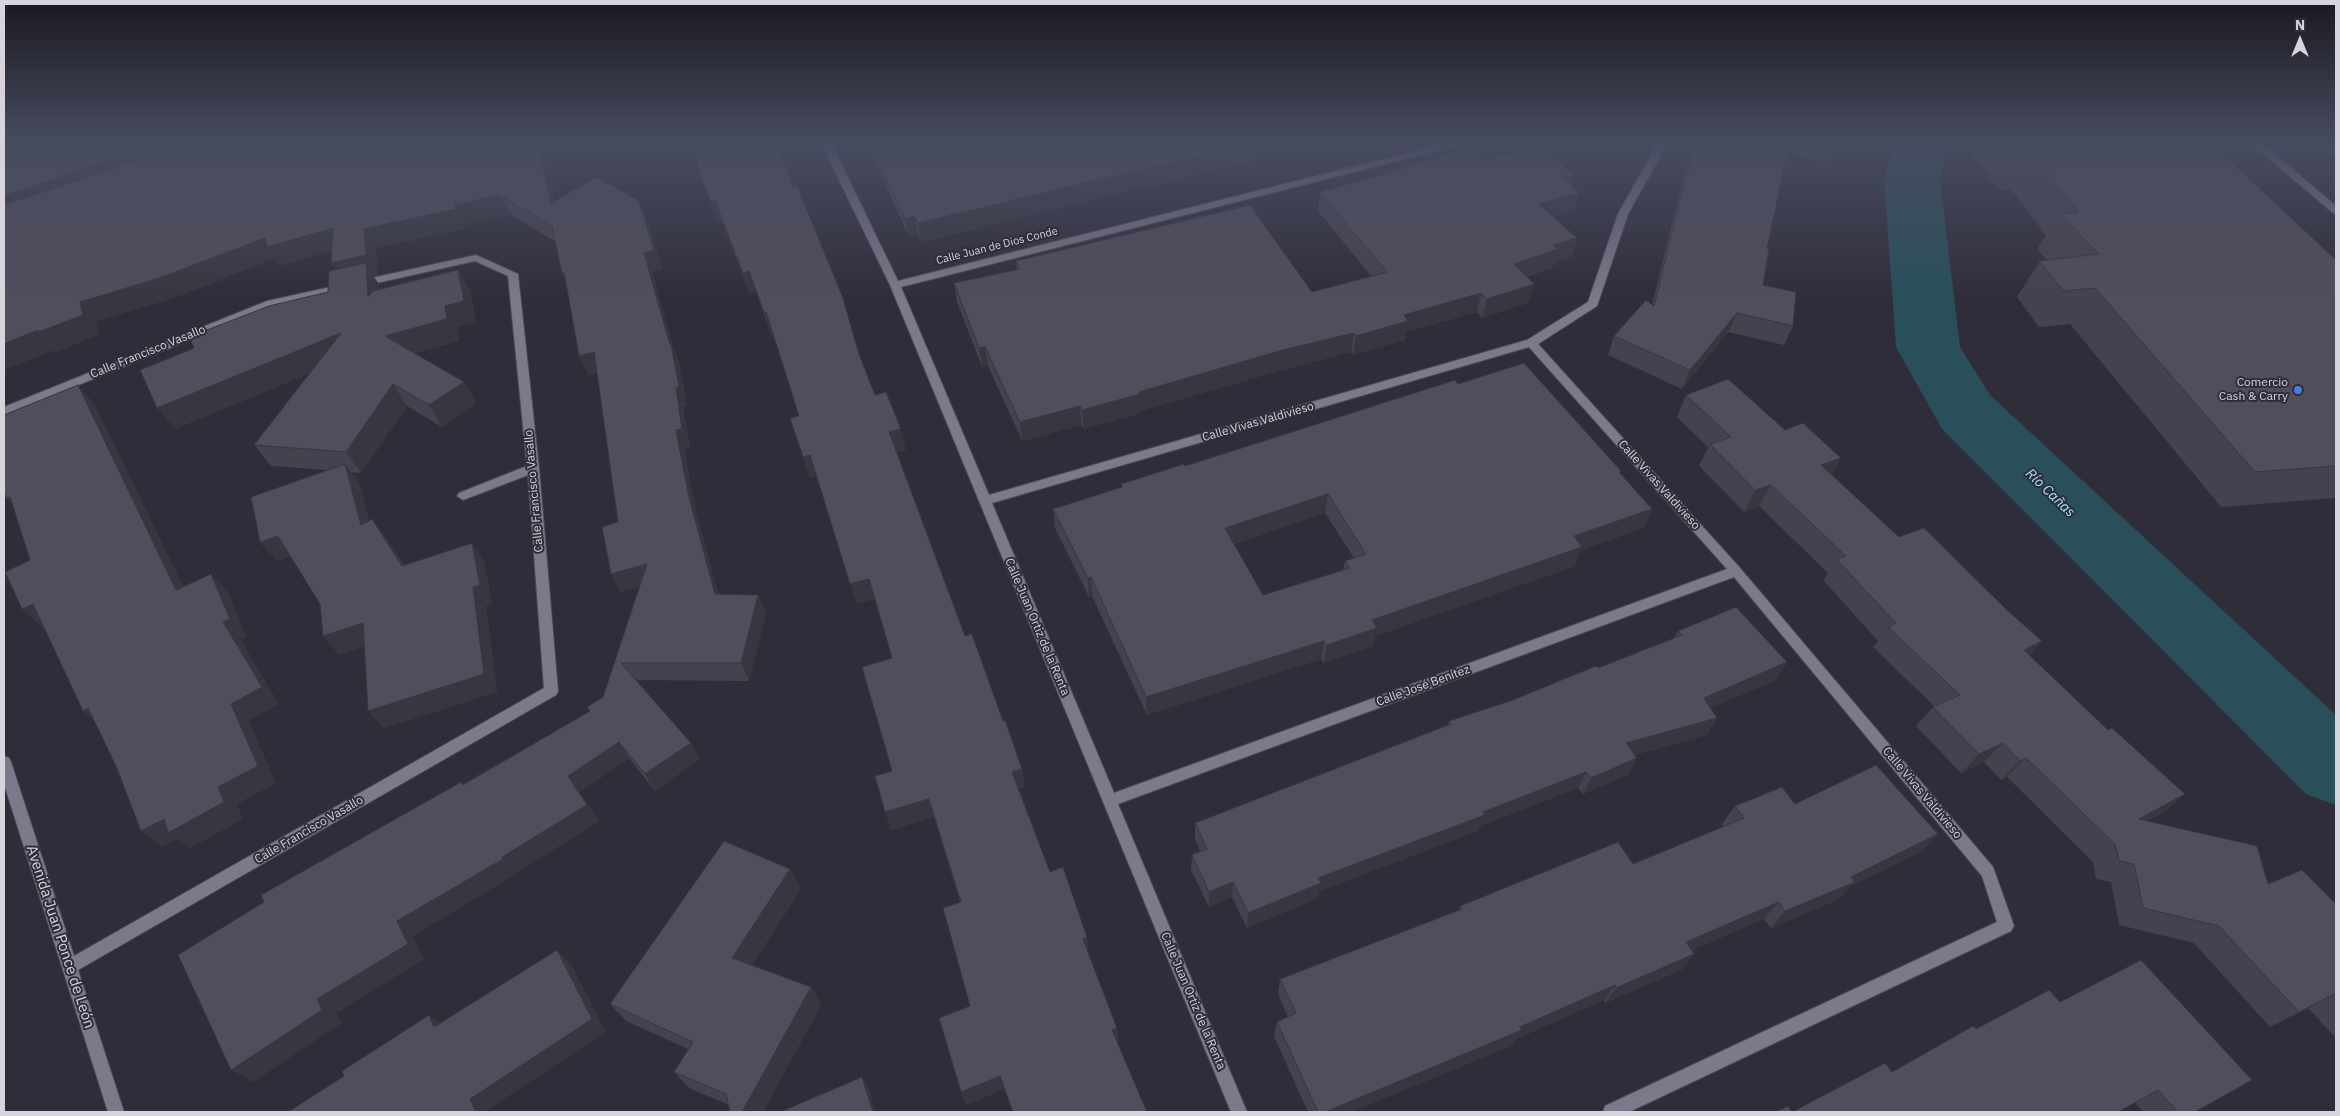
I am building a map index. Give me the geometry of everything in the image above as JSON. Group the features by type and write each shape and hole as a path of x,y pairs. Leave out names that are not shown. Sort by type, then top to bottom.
{"street":[{"name":"Calle Juan Ortiz de la Renta","path":"852,196 895,285 1239,1112"},
{"name":"Calle Juan de Dios Conde","path":"895,285 1248,196"},
{"name":"Calle Vivas Valdivieso","path":"985,501 1531,343 1593,304 1622,214 1632,196"},
{"path":"2318,196 2336,211"},
{"name":"Calle Francisco Vasallo","path":"4,411 271,303 476,258 513,274 533,468 551,691 70,967"},
{"name":"Calle Vivas Valdivieso","path":"1531,343 1736,571 1988,872 2006,926 1611,1112"},
{"path":"463,496 533,468"},
{"name":"Calle José Benítez","path":"1110,802 1736,571"},
{"name":"Avenida Juan Ponce de León","path":"4,762 116,1112"}],"building":[{"path":"31,196 495,196 455,205 456,209 364,229 366,255 331,263 333,228 267,247 265,238 159,278 80,302 83,315 4,344 4,205"},
{"path":"502,196 549,196 551,203 563,196 630,196 639,201 654,250 644,253 671,344 679,387 676,388 682,429 676,430 688,493 715,594 758,595 741,663 621,663 691,743 645,774 619,742 568,776 587,805 502,857 503,859 397,921 408,944 317,999 322,1010 231,1070 178,955 264,902 261,895 461,782 463,785 590,711 587,707 603,697 647,564 611,574 602,527 618,522 594,352 579,356 564,272 562,273 552,226"},
{"path":"708,196 801,196 843,298 859,354 875,395 886,392 901,429 889,432 965,636 972,634 1003,721 1005,720 1022,769 1012,772 1050,872 1063,867 1087,937 1083,939 1117,1028 1112,1030 1147,1112 1013,1112 1000,1076 961,1092 939,1018 970,1006 943,908 961,902 929,799 885,812 875,776 892,771 862,667 892,658 869,579 850,584 810,455 803,457 790,418 799,416 766,312 764,312 749,271 743,273 715,200 710,201"},
{"path":"895,196 1030,196 918,223 914,216 905,219"},
{"path":"1323,196 1568,196 1539,204 1577,238 1553,245 1558,249 1514,264 1534,284 1487,299 1481,293 1404,315 1408,321 1356,336 1354,333 1283,350 1082,410 1080,406 1020,422 985,347 979,348 954,283 1020,269 1016,261 1250,205 1312,292 1387,272"},
{"path":"1681,196 1778,196 1767,248 1769,248 1763,285 1796,292 1793,326 1737,313 1690,370 1614,336 1646,300 1654,306"},
{"path":"2066,196 2268,196 2336,260 2336,466 2255,472 2095,288 2063,291 2040,261 2099,254 2060,214 2079,212"},
{"path":"366,263 368,297 373,291 458,270 464,301 445,306 447,319 385,336 464,382 429,405 393,384 346,452 254,445 341,333 157,408 140,370 194,348 189,337 269,306 328,292 329,271"},
{"path":"1524,363 1621,471 1619,472 1652,509 1574,536 1582,547 1372,620 1377,628 1327,645 1324,641 1146,697 1091,577 1088,578 1053,509 1122,487 1121,484 1184,464 1185,466 1455,380 1458,384","holes":["1328,494 1366,554 1345,561 1350,568 1263,595 1225,528"]},
{"path":"1728,379 1785,430 1803,423 1841,458 1821,465 1899,537 1924,528 2008,611 2042,641 2024,650 2108,730 2112,728 2185,794 2139,819 2257,846 2268,884 2302,870 2336,904 2336,993 2299,1012 2219,926 2143,908 2134,864 2119,861 2115,844 2026,758 2020,761 2003,743 1979,754 1933,707 1960,695 1888,627 1896,623 1836,559 1846,556 1771,485 1755,490 1710,444 1731,437 1686,395"},
{"path":"78,385 176,590 211,574 230,619 223,622 262,687 231,704 258,766 218,787 224,802 168,833 164,819 141,831 116,766 88,708 83,711 33,604 22,609 5,572 30,560 10,497 6,498 4,490 4,415"},
{"path":"345,464 361,525 372,519 402,566 472,543 480,585 473,587 484,674 368,711 363,623 323,636 320,604 278,536 260,542 251,497"},
{"path":"1736,607 1787,662 1704,698 1717,718 1626,743 1637,758 1591,778 1586,772 1483,812 1485,815 1318,878 1321,883 1248,913 1233,882 1209,892 1192,855 1207,849 1195,823 1451,724 1449,721 1510,701 1596,666 1598,668 1682,635 1678,631"},
{"path":"1876,765 1938,834 1851,877 1855,882 1785,911 1779,902 1686,942 1694,954 1616,988 1615,985 1520,1027 1522,1030 1325,1112 1318,1112 1277,1022 1296,1013 1280,979 1462,909 1460,906 1618,842 1633,864 1744,818 1735,806 1782,787 1795,804"},
{"path":"724,841 790,869 732,958 811,987 742,1112 730,1112 726,1094 674,1072 693,1042 610,1004"},
{"path":"557,950 592,1019 470,1099 476,1112 288,1112 344,1076 342,1071 429,1015 434,1027"},
{"path":"2141,960 2252,1080 2195,1112 2178,1112 2158,1090 2118,1112 1792,1112 1885,1063 1892,1072 1973,1026 1976,1029 2049,990 2060,1002"},
{"path":"862,1077 873,1112 780,1112"},
{"path":"1788,1106 1792,1112 1775,1112"}],"waterway":[{"name":"Río Cañas","path":"1914,196 1928,347 1966,412 2184,624 2336,768"}],"place":[{"name":"Comercio Cash & Carry","path":"2298,390"}]}
